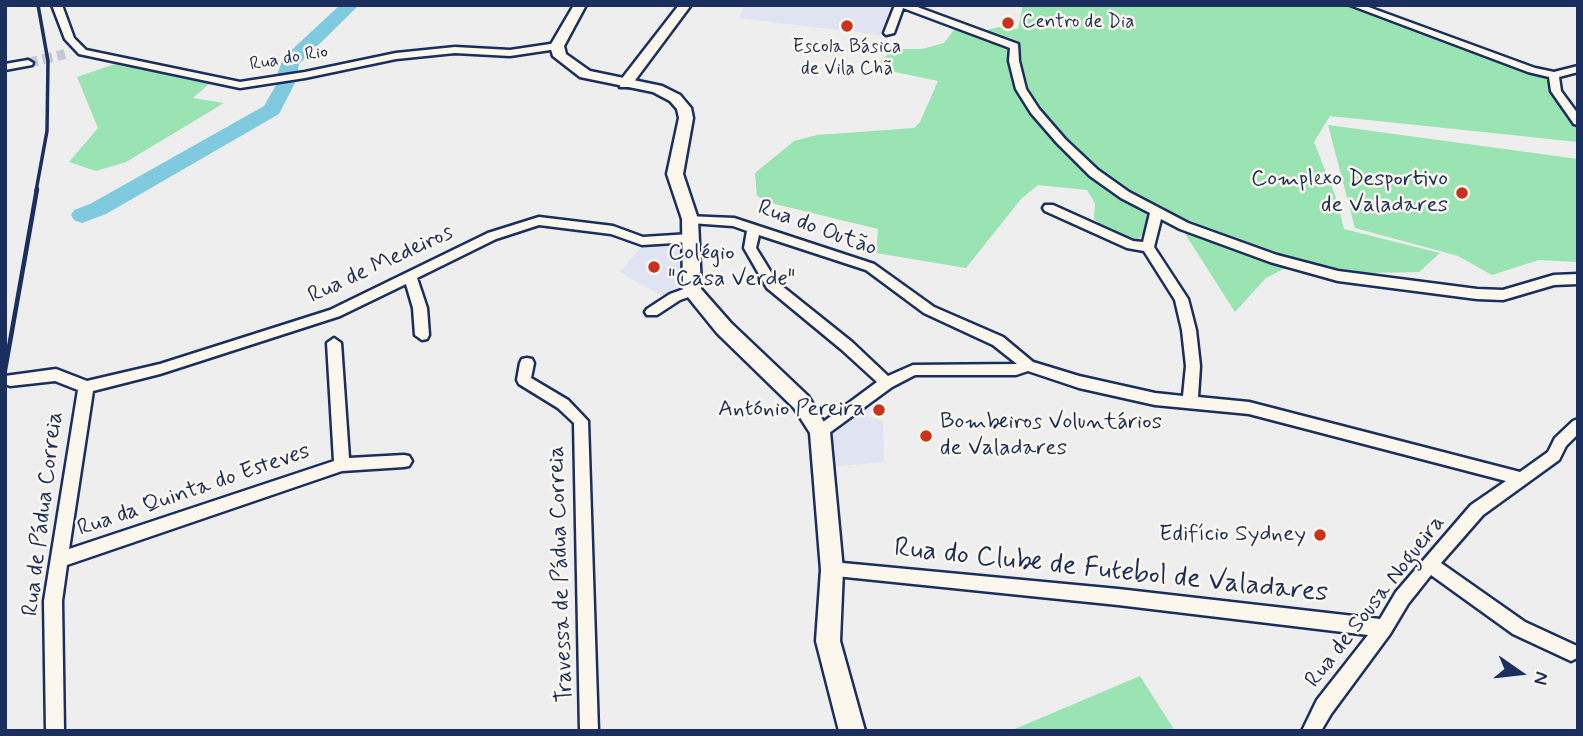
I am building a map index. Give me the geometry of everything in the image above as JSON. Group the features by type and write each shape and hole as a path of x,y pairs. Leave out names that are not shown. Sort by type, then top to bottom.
{"main road":[{"path":"580,5 557,46 560,56 572,67 598,78 657,89 675,98 684,108 685,118 675,174 690,228 692,291 724,327 802,402 820,432 832,570 828,640 852,731"}],"street":[{"path":"57,5 70,39 80,50 65,54"},
{"path":"625,84 685,5"},
{"path":"888,33 902,5 1015,46 1014,61 1021,89 1060,141 1094,173 1156,212 1243,249 1309,270 1338,276 1477,294 1503,295 1554,280 1578,279"},
{"path":"1354,5 1554,75 1578,69"},
{"name":"Rua do Rio","path":"80,50 92,55 240,85 293,78 396,56 455,50 510,53 557,46"},
{"path":"5,67 28,63"},
{"path":"1554,75 1556,91 1578,121"},
{"path":"1049,208 1131,245 1148,247"},
{"path":"1156,212 1148,247 1181,299 1194,366 1189,403"},
{"name":"Rua de Medeiros","path":"86,387 160,369 335,313 492,236 539,221 613,230 642,241 690,228"},
{"name":"Rua do Outão","path":"690,228 734,222 870,267 929,310 998,341 1028,366"},
{"path":"754,228 750,248 772,285 847,346 887,383"},
{"path":"410,276 420,308 422,335"},
{"path":"652,312 674,297 692,291"},
{"path":"334,343 342,465"},
{"name":"Travessa de Pádua Correia","path":"527,363 524,380 563,404 581,421 589,731"},
{"path":"820,432 887,383 913,370 1016,370 1028,366 1155,400 1249,408 1523,479"},
{"path":"10,380 56,375 86,387"},
{"name":"Rua de Pádua Correia","path":"55,731 53,601 86,387"},
{"name":"Rua de Sousa Nogueira","path":"1311,731 1324,706 1384,628 1402,598 1430,565 1478,510 1554,456 1560,442 1578,425"},
{"name":"Rua da Quinta do Esteves","path":"60,560 342,465 404,461"},
{"path":"1430,565 1518,628 1571,652"},
{"name":"Rua do Clube de Futebol de Valadares","path":"832,570 1118,597 1384,628"}],"shaded area":[{"name":"Escola Básica de Vila Chã","path":"745,5 891,7 880,35 739,18"},
{"name":"Colégio \"Casa Verde\"","path":"674,245 680,251 684,285 667,299 620,272 642,246"},
{"path":"869,404 869,417 883,421 884,462 829,467 830,434"}],"green space":[{"path":"1023,5 1358,5 1551,80 1563,89 1567,110 1578,128 1578,142 1330,116 1314,142 1337,200 1344,229 1440,253 1419,272 1368,273 1297,262 1266,278 1235,312 1173,215 1155,222 1135,242 1110,232 1094,219 1095,203 1087,190 1038,185 1021,199 966,268 876,253 878,229 771,203 757,196 755,173 794,141 817,135 914,128 920,122 938,81 881,69 881,60 894,49 922,49 944,43 954,30 975,33 999,27 1018,29"},
{"path":"115,64 210,83 193,98 224,103 126,162 96,171 69,162 98,128 77,77"},
{"name":"Complexo Desportivo de Valadares","path":"1328,125 1578,159 1578,262 1539,260 1492,275 1458,256 1355,228"},
{"path":"1140,676 1175,731 1010,731"}],"waterway":[{"path":"287,75 290,62 350,5"},
{"path":"82,215 98,209 272,110 285,83"}],"tunnel":[{"path":"28,63 65,54"}],"railway":[{"path":"36,191 47,131 48,61 38,5"},
{"path":"5,370 37,189"}],"place":[{"name":"Centro de Dia","path":"1008,23"},
{"name":"Escola Básica de Vila Chã","path":"847,26"},
{"name":"Complexo Desportivo de Valadares","path":"1462,193"},
{"name":"Colégio \"Casa Verde\"","path":"654,267"},
{"name":"António Pereira","path":"879,410"},
{"name":"Bombeiros Voluntários de Valadares","path":"926,436"},
{"name":"Edifício Sydney","path":"1320,535"}]}
